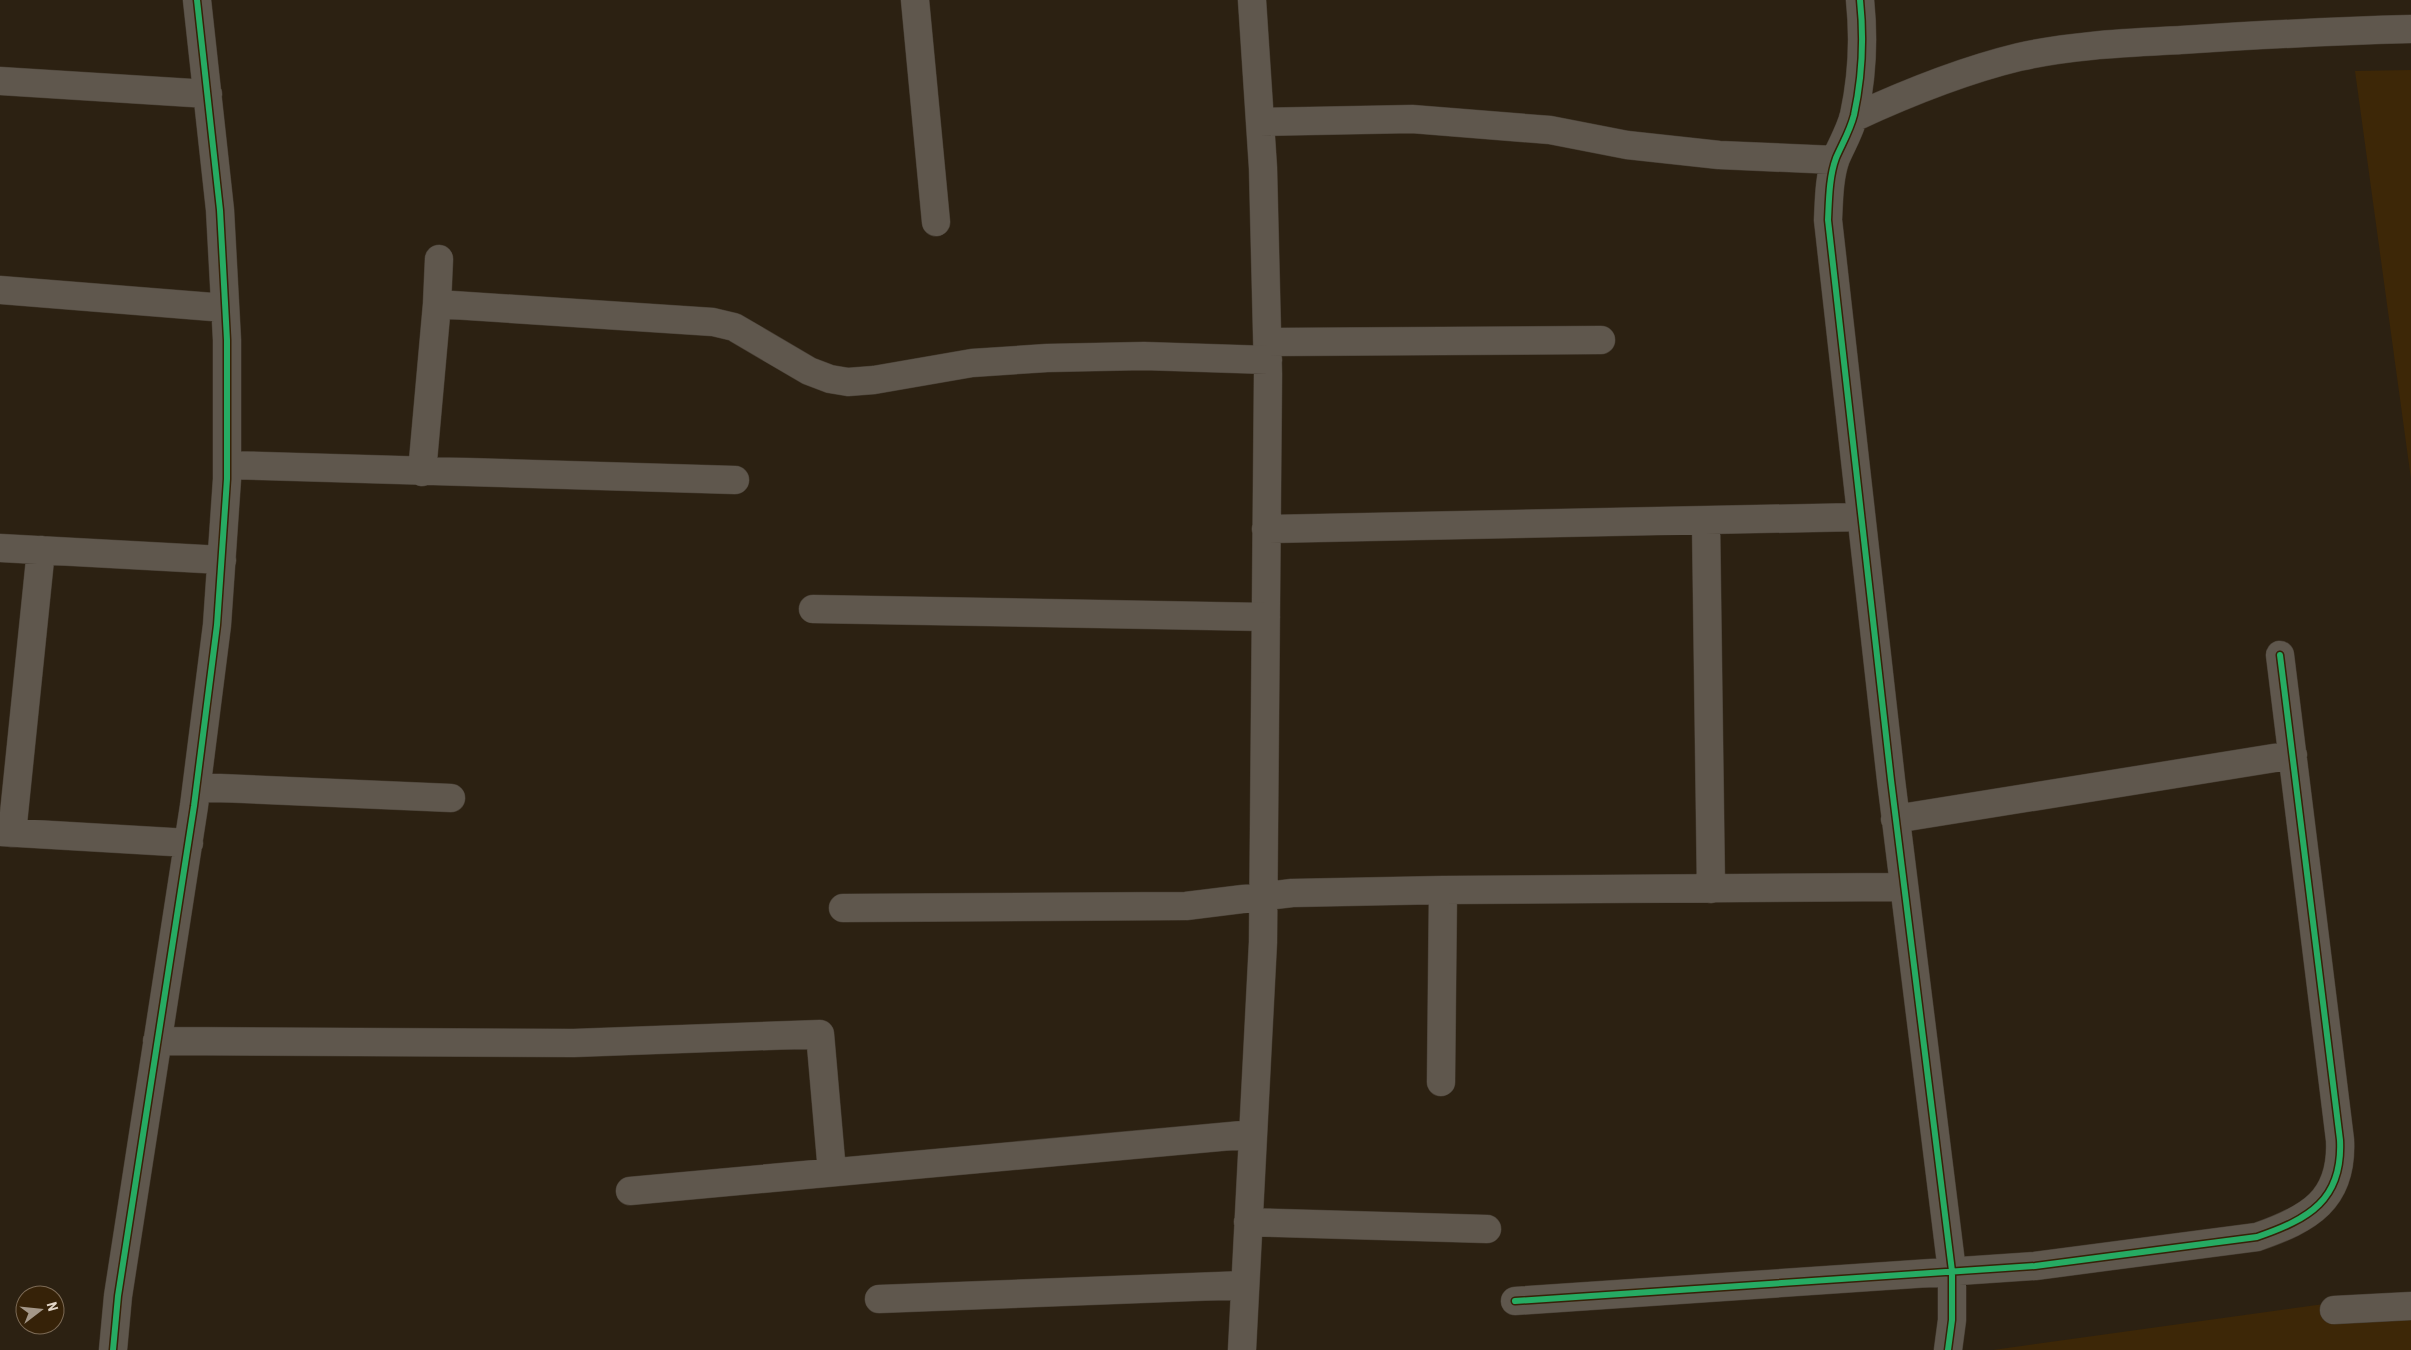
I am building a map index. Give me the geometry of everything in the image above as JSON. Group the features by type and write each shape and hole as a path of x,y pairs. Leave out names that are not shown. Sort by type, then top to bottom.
{"street":[{"path":"113,1350 118,1296 197,787 217,625 222,560 227,466 225,308 220,210 197,0"},
{"path":"915,0 936,222"},
{"path":"1242,1350 1264,895 1268,351 1260,122 1252,0"},
{"path":"1860,0 1861,59 1859,90 1853,118 1835,160 1828,220 1895,819 1952,1271 1952,1320 1948,1350"},
{"path":"1853,118 1957,74 2021,57 2081,47 2314,31 2411,29"},
{"path":"0,81 208,94"},
{"path":"1260,122 1412,119 1550,130 1627,145 1719,155 1835,160"},
{"path":"422,472 437,304 439,259"},
{"path":"0,290 225,308"},
{"path":"437,304 713,322 734,327 809,371 830,379 848,382 874,380 972,363 1046,358 1600,340"},
{"path":"227,466 734,480"},
{"path":"1266,529 1860,517"},
{"path":"1706,521 1711,889"},
{"path":"0,548 222,560"},
{"path":"41,550 6,832 189,843"},
{"path":"813,608 1266,617"},
{"path":"1515,1300 2035,1266 2257,1237 2290,1226 2314,1211 2329,1195 2341,1158 2339,1118 2280,655"},
{"path":"1895,819 2293,755"},
{"path":"197,787 452,798"},
{"path":"843,908 1186,906 1214,904 1264,895 1443,890 1904,888"},
{"path":"1441,1082 1443,890"},
{"path":"157,1040 574,1043 820,1034 832,1172"},
{"path":"630,1191 1253,1134"},
{"path":"1248,1222 1487,1229"},
{"path":"879,1299 1245,1285"},
{"path":"2334,1310 2411,1306"}],"shaded area":[{"path":"2411,70 2411,479 2355,71"},
{"path":"2411,1292 2411,1350 1993,1350"}],"cycle path":[{"path":"113,1350 118,1296 194,806 217,625 227,479 227,340 220,210 197,0"},
{"path":"1860,0 1862,43 1857,101 1852,121 1836,158 1832,173 1828,220 1891,780 1952,1271 1952,1320 1948,1350"},
{"path":"1515,1301 2035,1266 2257,1237 2292,1223 2319,1204 2329,1192 2336,1178 2340,1140 2280,655"}]}
